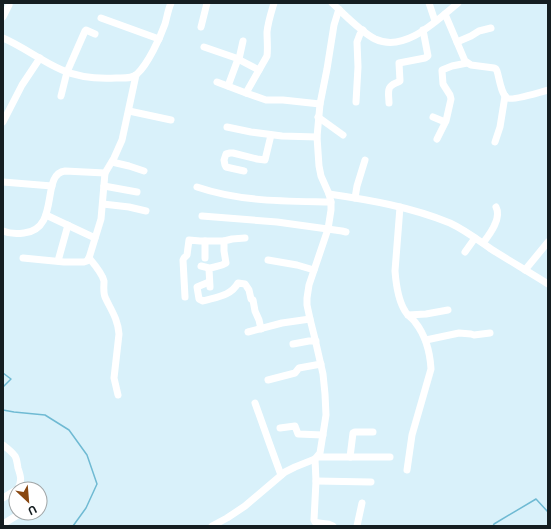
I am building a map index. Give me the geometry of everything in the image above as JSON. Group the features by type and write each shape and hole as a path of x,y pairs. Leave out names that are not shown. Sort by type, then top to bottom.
{"street":[{"path":"22,258 84,262 89,258 101,219 106,173 122,140 136,75 146,63 159,39 166,22 171,3"},
{"path":"201,27 208,3"},
{"path":"246,93 267,56 268,22 274,3"},
{"path":"332,3 374,38 388,42 396,42 413,37 458,3"},
{"path":"429,3 435,21"},
{"path":"3,17 9,5"},
{"path":"333,526 327,523 315,522 314,506 317,458 320,453 326,415 326,405 321,364 307,305 307,291 328,229 331,210 329,194 319,166 317,137 318,117 334,25 340,9"},
{"path":"445,14 467,63"},
{"path":"101,18 159,39"},
{"path":"457,42 472,36 479,31 491,28"},
{"path":"356,102 358,67 357,42 363,30"},
{"path":"389,103 389,89 391,86 399,83 400,81 400,63 425,58 428,56 423,30"},
{"path":"61,96 67,72 84,31 95,34"},
{"path":"3,38 67,72 87,76 111,78 132,77 136,75"},
{"path":"228,86 238,59 242,41"},
{"path":"204,47 238,59 259,70"},
{"path":"3,122 22,85 40,58"},
{"path":"438,139 445,122 451,99 443,84 442,70 467,63 496,69 502,91 508,98 548,90"},
{"path":"217,82 266,100 283,100 320,104"},
{"path":"495,142 500,127 505,96"},
{"path":"129,111 171,120"},
{"path":"318,117 343,134"},
{"path":"433,117 445,122"},
{"path":"227,127 271,135 317,137"},
{"path":"244,171 224,166 226,154 233,153 266,160 271,135"},
{"path":"356,198 365,160"},
{"path":"112,162 129,166 144,172"},
{"path":"3,231 9,233 28,233 40,226 46,215 52,186 56,175 62,172 106,173"},
{"path":"3,182 52,186"},
{"path":"104,186 138,192"},
{"path":"197,187 222,194 270,201 331,202"},
{"path":"329,194 400,207 451,224 484,243 548,284"},
{"path":"103,204 129,207 146,212"},
{"path":"400,207 396,281 404,310 420,329 426,340 431,369 412,436 407,470"},
{"path":"484,243 492,230 498,213 496,207"},
{"path":"46,215 95,238"},
{"path":"202,216 277,222 346,232"},
{"path":"58,261 68,225"},
{"path":"185,296 183,260 187,255 188,241 224,241 245,238"},
{"path":"465,252 475,238"},
{"path":"205,241 205,258"},
{"path":"201,266 209,268 226,263 224,241"},
{"path":"525,270 548,242"},
{"path":"89,258 103,279 104,294 119,327 114,378 118,394"},
{"path":"268,260 297,265 314,270"},
{"path":"209,268 209,284 197,287 200,299 203,301 230,293 235,289 238,283 245,284 249,290 251,299 253,300 261,329"},
{"path":"408,315 426,314 448,310"},
{"path":"248,332 310,319"},
{"path":"426,340 458,333 474,335 490,333"},
{"path":"293,344 316,341"},
{"path":"268,380 295,373 299,368 321,364"},
{"path":"255,403 282,475"},
{"path":"280,428 295,426 298,434 323,435"},
{"path":"350,457 353,433 373,432"},
{"path":"3,445 17,459 21,474 20,481"},
{"path":"212,526 245,506 282,475 295,467 317,458 390,457"},
{"path":"316,480 371,482"},
{"path":"357,526 362,503"}],"waterway":[{"path":"3,373 11,379 3,387"},
{"path":"3,410 45,415 69,430 87,455 97,484 86,508 73,526"},
{"path":"493,526 536,499 548,512"}]}
